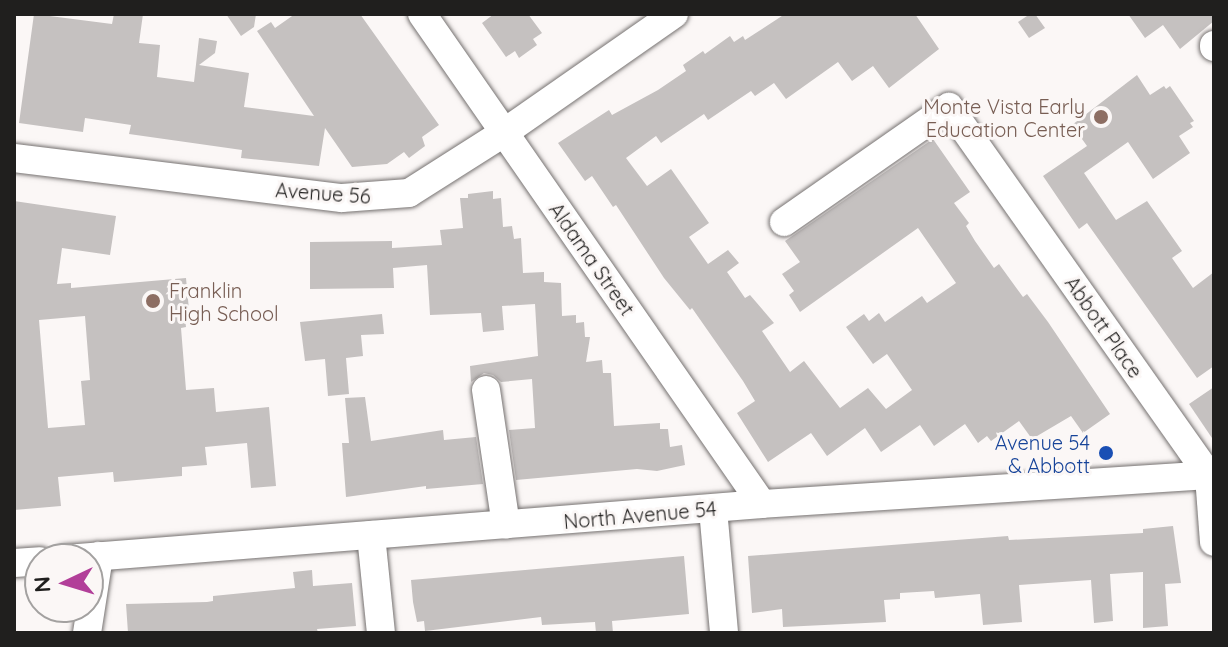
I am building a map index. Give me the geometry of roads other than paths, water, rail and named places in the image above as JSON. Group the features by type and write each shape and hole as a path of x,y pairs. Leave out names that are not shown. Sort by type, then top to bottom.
{"street":[{"name":"Aldama Street","path":"422,14 762,504"},
{"name":"Avenue 56","path":"14,158 342,198 379,198 409,193 505,132 674,14"},
{"name":"Abbott Place","path":"784,222 949,107 1212,475"},
{"path":"486,390 506,525"},
{"name":"North Avenue 54","path":"104,556 762,504 1212,475"},
{"path":"1212,475 1214,542"},
{"path":"713,509 724,633"},
{"path":"371,535 381,633"}],"place":[{"name":"Monte Vista Early Education Center","path":"1101,117"},
{"name":"Franklin High School","path":"153,301"},
{"name":"Avenue 54 & Abbott","path":"1106,453"}]}
